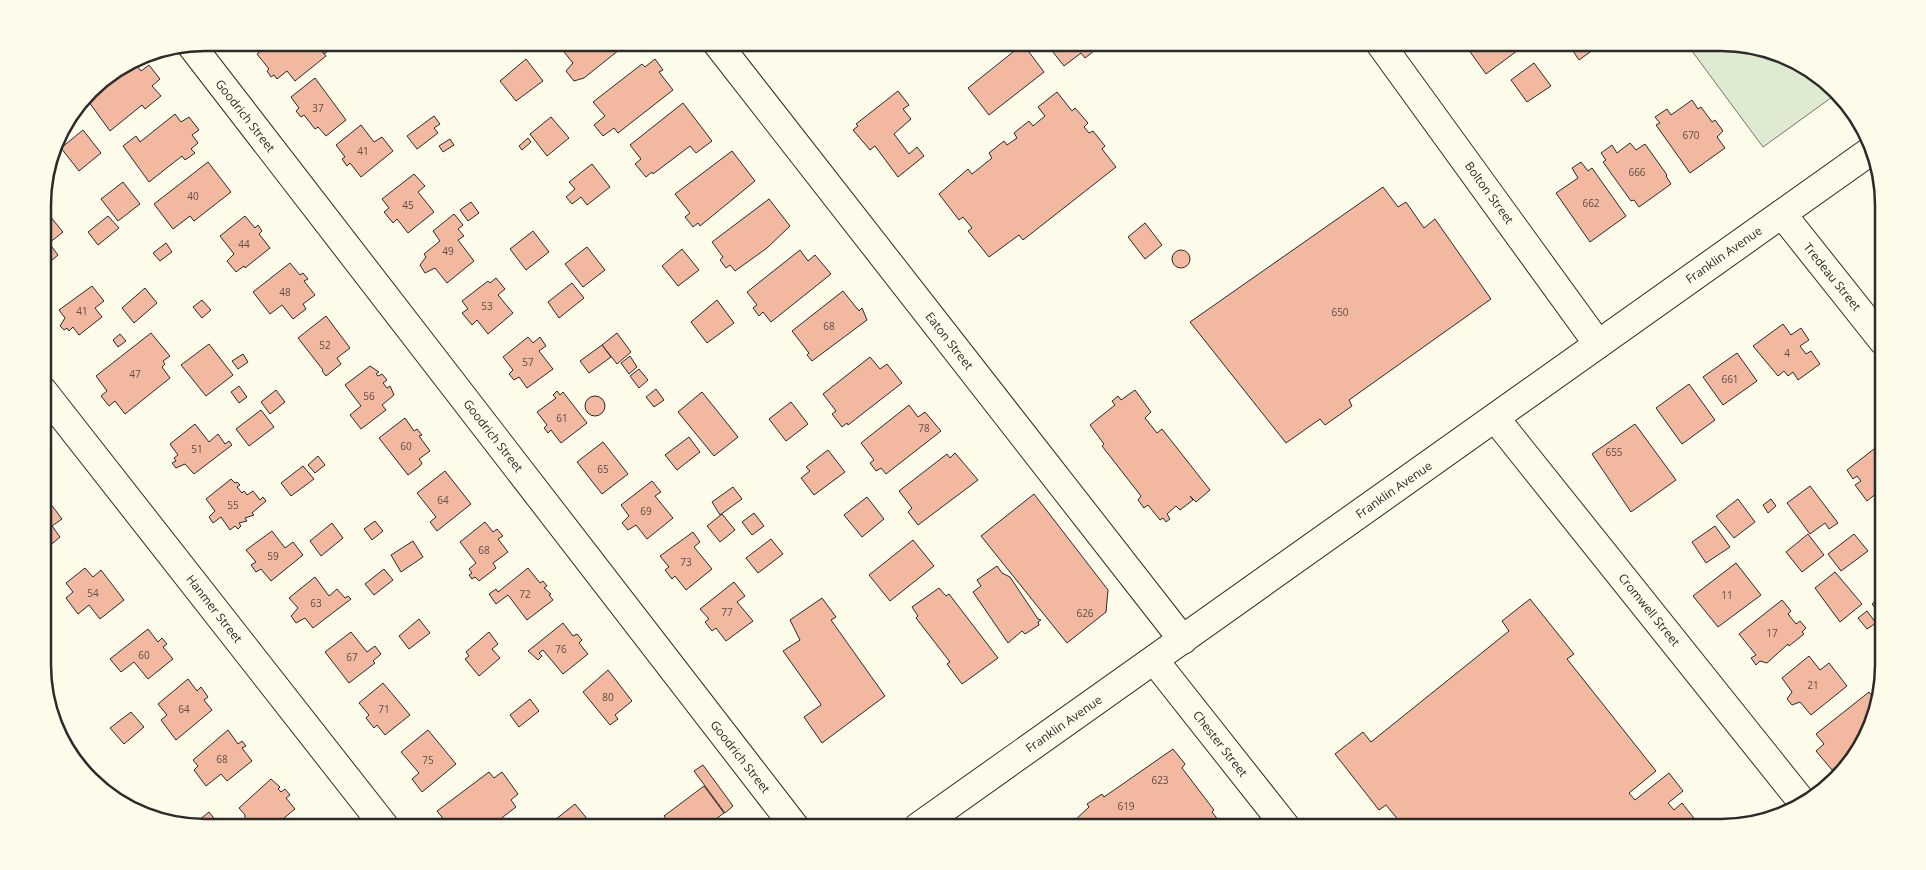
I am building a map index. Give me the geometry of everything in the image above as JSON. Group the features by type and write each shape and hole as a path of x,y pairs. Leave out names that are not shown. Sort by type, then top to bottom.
{"street":[{"name":"Bolton Street","path":"1386,51 1598,344"},
{"name":"Goodrich Street","path":"195,52 788,819"},
{"name":"Eaton Street","path":"724,52 1183,640"},
{"name":"Franklin Avenue","path":"930,819 1866,154"},
{"name":"Tredeau Street","path":"1782,214 1875,331"},
{"name":"Hanmer Street","path":"52,402 378,819"},
{"name":"Cromwell Street","path":"1495,418 1799,798"},
{"name":"Chester Street","path":"1154,660 1279,818"}],"green space":[{"path":"1692,51 1751,54 1771,59 1798,72 1815,83 1831,98 1763,147"}],"building":[{"path":"1014,51 1029,51 1044,72 989,115 968,88"},
{"path":"1052,51 1093,51 1085,58 1081,53 1064,66"},
{"path":"1470,51 1517,51 1486,74"},
{"path":"1573,51 1591,51 1579,60"},
{"path":"260,52 323,52 326,56 295,81 287,71 277,79 274,75 271,77 267,71 269,69 257,54"},
{"path":"564,52 617,52 584,78 574,81 566,71 573,63"},
{"path":"526,59 543,81 516,101 500,81"},
{"path":"655,59 663,70 659,72 673,90 618,133 614,128 603,136 594,125 605,116 593,102 642,64 645,67"},
{"path":"1534,63 1551,86 1527,102 1511,80"},
{"path":"149,65 160,79 152,86 161,96 145,109 142,105 110,131 90,103 119,77 138,67 141,71"},
{"path":"315,78 346,120 326,136 318,127 315,129 304,115 301,117 296,111 299,108 291,97"},
{"path":"898,91 909,105 903,109 911,119 894,134 909,154 917,147 924,156 898,177 875,146 870,150 853,130 858,126 856,124"},
{"path":"1057,92 1072,111 1075,108 1088,123 1084,127 1089,133 1093,131 1105,146 1102,149 1116,167 1023,240 1019,235 989,257 968,231 972,228 963,217 959,220 939,194 968,169 972,174 992,158 989,153 1004,141 1007,145 1017,138 1014,133 1029,121 1033,126 1045,116 1038,107"},
{"path":"1692,100 1698,109 1701,107 1712,122 1715,120 1723,131 1717,137 1725,148 1690,173 1656,125 1660,123 1655,117 1667,109 1671,115"},
{"path":"683,103 712,141 696,153 690,146 653,174 652,172 646,177 635,164 641,159 630,145"},
{"path":"175,114 181,122 189,117 199,130 192,135 198,143 191,149 195,153 185,160 182,156 149,182 123,146 136,136 140,142"},
{"path":"434,116 440,124 434,128 438,133 417,149 407,136"},
{"path":"551,117 569,138 547,156 530,134"},
{"path":"361,125 374,142 382,137 393,151 361,177 350,163 347,166 342,159 345,157 336,145"},
{"path":"83,130 101,153 79,171 62,149"},
{"path":"528,138 531,142 522,150 519,146"},
{"path":"450,139 454,145 443,152 439,146"},
{"path":"1630,143 1636,150 1645,144 1667,175 1671,184 1639,207 1634,200 1631,201 1603,162 1606,160 1601,153 1612,145 1617,153"},
{"path":"732,151 755,181 700,226 698,223 693,227 685,217 690,213 675,194"},
{"path":"208,162 231,192 194,221 190,216 173,229 154,204"},
{"path":"1581,162 1588,171 1592,168 1626,216 1590,242 1556,193 1578,178 1572,168"},
{"path":"592,164 610,187 587,205 581,197 572,204 566,197 575,189 569,182"},
{"path":"414,174 425,186 418,192 434,212 408,233 397,219 393,223 384,212 389,208 382,199"},
{"path":"123,182 140,204 118,221 101,199"},
{"path":"1383,187 1398,207 1406,202 1424,228 1435,219 1491,299 1349,400 1352,406 1325,425 1320,419 1286,443 1190,322"},
{"path":"769,199 790,226 767,248 735,271 730,265 726,268 720,260 723,257 712,242"},
{"path":"471,202 479,213 468,221 460,210"},
{"path":"454,214 463,225 458,229 464,236 458,240 474,261 447,283 435,268 425,273 420,265 426,257 424,254 440,241 433,231"},
{"path":"108,216 119,228 98,245 88,232"},
{"path":"245,216 255,228 258,225 262,231 259,234 270,248 245,268 244,266 236,272 227,261 234,254 220,236"},
{"path":"52,219 63,232 52,241"},
{"path":"1145,223 1162,245 1145,259 1128,237"},
{"path":"533,231 549,252 526,270 510,249"},
{"path":"166,243 172,252 160,261 153,253"},
{"path":"52,247 58,255 52,260"},
{"path":"587,247 605,270 583,287 565,264"},
{"path":"682,249 699,270 678,286 662,266"},
{"path":"800,250 808,261 815,255 831,274 771,322 763,312 759,316 753,308 757,305 747,292"},
{"path":"1181,250 1187,253 1190,259 1187,265 1181,268 1175,265 1172,259 1175,253"},
{"path":"290,263 300,275 303,273 308,279 304,281 315,295 303,304 306,309 293,319 282,305 270,314 253,292"},
{"path":"496,278 505,289 498,295 513,313 488,334 477,320 472,325 462,313 468,309 462,301 488,281 490,283"},
{"path":"572,283 584,298 559,318 548,302"},
{"path":"92,286 104,301 95,308 102,317 79,335 73,327 69,331 67,328 64,330 60,326 65,318 59,310"},
{"path":"145,288 157,303 134,323 122,308"},
{"path":"843,291 859,311 862,308 867,320 812,361 807,355 809,353 792,331"},
{"path":"202,300 211,310 202,318 193,307"},
{"path":"717,300 734,323 707,343 691,322"},
{"path":"326,316 350,348 337,358 341,364 326,376 298,338"},
{"path":"1783,324 1791,335 1801,328 1809,340 1800,346 1806,354 1811,351 1820,364 1798,380 1793,372 1788,376 1784,371 1778,376 1753,346"},
{"path":"151,333 170,356 163,361 165,364 162,367 170,378 125,414 115,401 109,406 101,396 107,391 96,376"},
{"path":"617,333 631,352 617,364 602,345"},
{"path":"120,334 126,341 118,347 113,340"},
{"path":"528,337 533,343 540,337 546,346 539,351 553,369 527,388 519,377 514,380 509,374 513,370 503,357"},
{"path":"209,344 233,375 206,396 181,365"},
{"path":"602,345 611,357 589,373 580,361"},
{"path":"1737,353 1757,381 1723,405 1703,377"},
{"path":"243,354 248,362 238,369 232,361"},
{"path":"630,356 637,367 629,374 621,363"},
{"path":"870,357 880,369 887,364 902,383 848,425 847,423 842,427 832,414 836,411 823,394"},
{"path":"370,366 379,372 376,374 378,376 382,374 387,380 383,383 387,388 390,386 394,395 382,405 386,410 361,429 350,415 361,406 345,385"},
{"path":"639,369 648,380 639,388 630,376"},
{"path":"1689,384 1715,420 1682,444 1656,408"},
{"path":"239,386 247,397 239,403 231,392"},
{"path":"656,389 664,400 654,407 646,397"},
{"path":"276,390 285,402 270,414 261,402"},
{"path":"1135,390 1151,412 1145,418 1157,433 1162,429 1210,490 1196,502 1190,496 1193,500 1180,510 1176,506 1167,514 1170,519 1166,522 1163,518 1160,520 1148,505 1144,508 1138,500 1141,496 1102,446 1104,444 1090,425 1115,405 1112,401 1118,396 1121,400"},
{"path":"557,391 560,395 563,392 587,423 561,443 551,430 548,433 544,428 547,425 537,412 556,398 553,395"},
{"path":"702,392 738,437 714,456 678,412"},
{"path":"591,396 599,396 605,402 605,410 599,416 591,416 585,410 585,402"},
{"path":"791,402 808,424 786,441 769,419"},
{"path":"909,405 918,417 925,412 941,431 886,474 881,468 876,471 870,463 874,460 861,443"},
{"path":"261,410 274,427 249,446 236,429"},
{"path":"405,418 414,431 417,429 422,435 419,436 430,451 419,459 422,463 420,466 408,475 379,438"},
{"path":"195,424 209,442 218,434 225,444 229,441 232,445 194,474 185,464 176,468 172,463 176,461 174,458 178,455 170,444"},
{"path":"1635,424 1676,480 1631,512 1592,454"},
{"path":"689,437 700,452 677,470 665,455"},
{"path":"603,442 628,474 602,494 577,462"},
{"path":"1875,448 1875,494 1867,501 1855,485 1861,481 1857,476 1853,479 1847,470"},
{"path":"828,450 845,472 814,495 801,478 810,471 806,467"},
{"path":"955,453 978,480 918,525 908,512 912,508 899,491 947,454 950,458"},
{"path":"318,456 325,465 315,473 308,465"},
{"path":"303,466 314,479 291,496 281,483"},
{"path":"445,471 471,504 437,531 430,522 436,517 417,493"},
{"path":"231,479 240,485 237,487 242,493 244,491 247,495 253,491 260,500 263,497 266,501 252,513 254,515 245,518 247,521 239,523 241,526 238,529 235,526 230,530 221,517 213,523 209,517 215,511 206,499"},
{"path":"652,481 661,492 655,496 673,518 647,539 636,525 628,530 622,523 629,516 621,505"},
{"path":"1810,486 1838,523 1829,529 1825,523 1810,534 1787,503"},
{"path":"733,487 742,499 720,515 712,502"},
{"path":"1034,494 1108,590 1106,612 1067,643 981,536"},
{"path":"867,497 884,519 862,537 844,515"},
{"path":"1738,499 1755,522 1734,538 1716,516"},
{"path":"1771,499 1776,506 1768,513 1763,505"},
{"path":"51,505 62,519 52,526 60,537 51,544"},
{"path":"754,513 764,526 752,535 742,522"},
{"path":"722,514 735,530 720,542 707,526"},
{"path":"375,521 383,531 372,540 364,529"},
{"path":"485,522 493,532 497,529 503,536 498,539 508,552 493,563 496,568 479,581 475,577 472,579 469,575 472,573 469,569 476,563 460,542"},
{"path":"332,523 343,538 321,556 310,541"},
{"path":"1715,526 1730,547 1706,563 1692,542"},
{"path":"272,531 285,548 293,542 303,555 271,581 261,569 256,572 251,565 256,562 246,550"},
{"path":"693,532 700,542 694,547 712,569 686,590 675,576 672,579 665,570 669,567 660,556"},
{"path":"1808,534 1824,555 1802,572 1786,552"},
{"path":"1854,534 1868,551 1841,571 1828,554"},
{"path":"771,539 783,554 758,573 746,558"},
{"path":"913,540 934,566 890,601 869,575"},
{"path":"413,541 423,557 401,572 391,555"},
{"path":"1736,563 1761,595 1718,627 1693,596"},
{"path":"997,566 1002,573 1010,577 1038,619 1041,620 1038,622 1039,625 1025,634 1022,631 1008,643 973,592 981,586 977,580"},
{"path":"85,568 93,577 101,570 124,600 100,619 89,605 78,614 66,598 73,592 66,583"},
{"path":"528,568 540,583 543,581 547,586 544,588 551,594 549,595 553,600 527,620 508,595 496,604 489,594 496,589 498,592"},
{"path":"384,569 393,580 374,595 365,584"},
{"path":"1835,572 1862,604 1840,622 1815,588"},
{"path":"315,577 329,596 337,589 345,598 348,596 351,599 313,628 305,618 296,623 291,616 298,608 289,598"},
{"path":"734,582 745,596 737,602 753,621 726,641 716,628 712,631 705,622 709,619 700,609"},
{"path":"939,588 946,596 949,594 998,658 962,684 947,664 950,662 916,618 918,616 912,607"},
{"path":"822,598 836,617 831,620 885,696 822,743 804,717 821,705 783,651 800,640 790,620"},
{"path":"1530,599 1574,654 1567,659 1656,771 1629,793 1635,800 1669,773 1683,791 1668,803 1674,810 1682,803 1694,818 1397,818 1386,805 1379,810 1335,754 1363,732 1371,742 1509,631 1502,621"},
{"path":"1782,600 1791,611 1788,614 1796,624 1800,621 1806,628 1802,632 1804,634 1789,646 1788,644 1767,663 1760,661 1756,665 1751,658 1756,655 1739,634"},
{"path":"1867,611 1875,624 1867,629 1858,618"},
{"path":"419,619 430,633 409,649 399,636"},
{"path":"563,623 573,636 577,634 582,640 579,643 588,654 563,674 543,650 539,653 542,656 538,660 528,651"},
{"path":"148,629 158,642 162,638 167,644 163,647 173,659 148,679 134,662 121,672 110,659"},
{"path":"351,632 367,652 375,646 381,654 373,661 375,663 349,683 325,652"},
{"path":"489,632 498,644 492,649 500,658 479,676 465,659 469,656 466,652"},
{"path":"1809,656 1820,670 1829,663 1847,686 1811,715 1800,702 1792,705 1787,699 1792,692 1782,678"},
{"path":"608,670 632,701 615,715 618,719 610,725 583,692"},
{"path":"188,679 197,691 201,687 208,697 204,700 212,710 176,740 161,720 167,715 158,704"},
{"path":"383,683 410,715 385,735 377,725 374,728 366,718 369,715 359,703"},
{"path":"1869,692 1872,696 1859,733 1849,751 1832,770 1816,751 1824,744 1816,734"},
{"path":"530,699 539,711 519,727 510,715"},
{"path":"131,712 144,727 124,744 110,728"},
{"path":"228,730 238,744 242,741 246,746 242,748 252,761 227,781 221,774 206,786 194,770 198,766 193,760"},
{"path":"428,730 456,764 422,792 412,779 419,773 401,752"},
{"path":"1173,749 1185,764 1182,768 1214,810 1212,812 1217,818 1077,818 1089,807 1087,804 1102,794 1104,797"},
{"path":"703,765 733,806 725,813 694,771"},
{"path":"489,772 494,778 502,772 518,794 511,800 516,807 501,819 443,819 437,811"},
{"path":"271,779 280,787 278,789 281,792 285,789 290,795 286,798 295,809 283,819 244,819 245,815 239,808"},
{"path":"704,786 724,813 716,819 666,819 664,816"},
{"path":"575,804 587,819 556,819"},
{"path":"209,812 214,819 205,819 201,819"}]}
